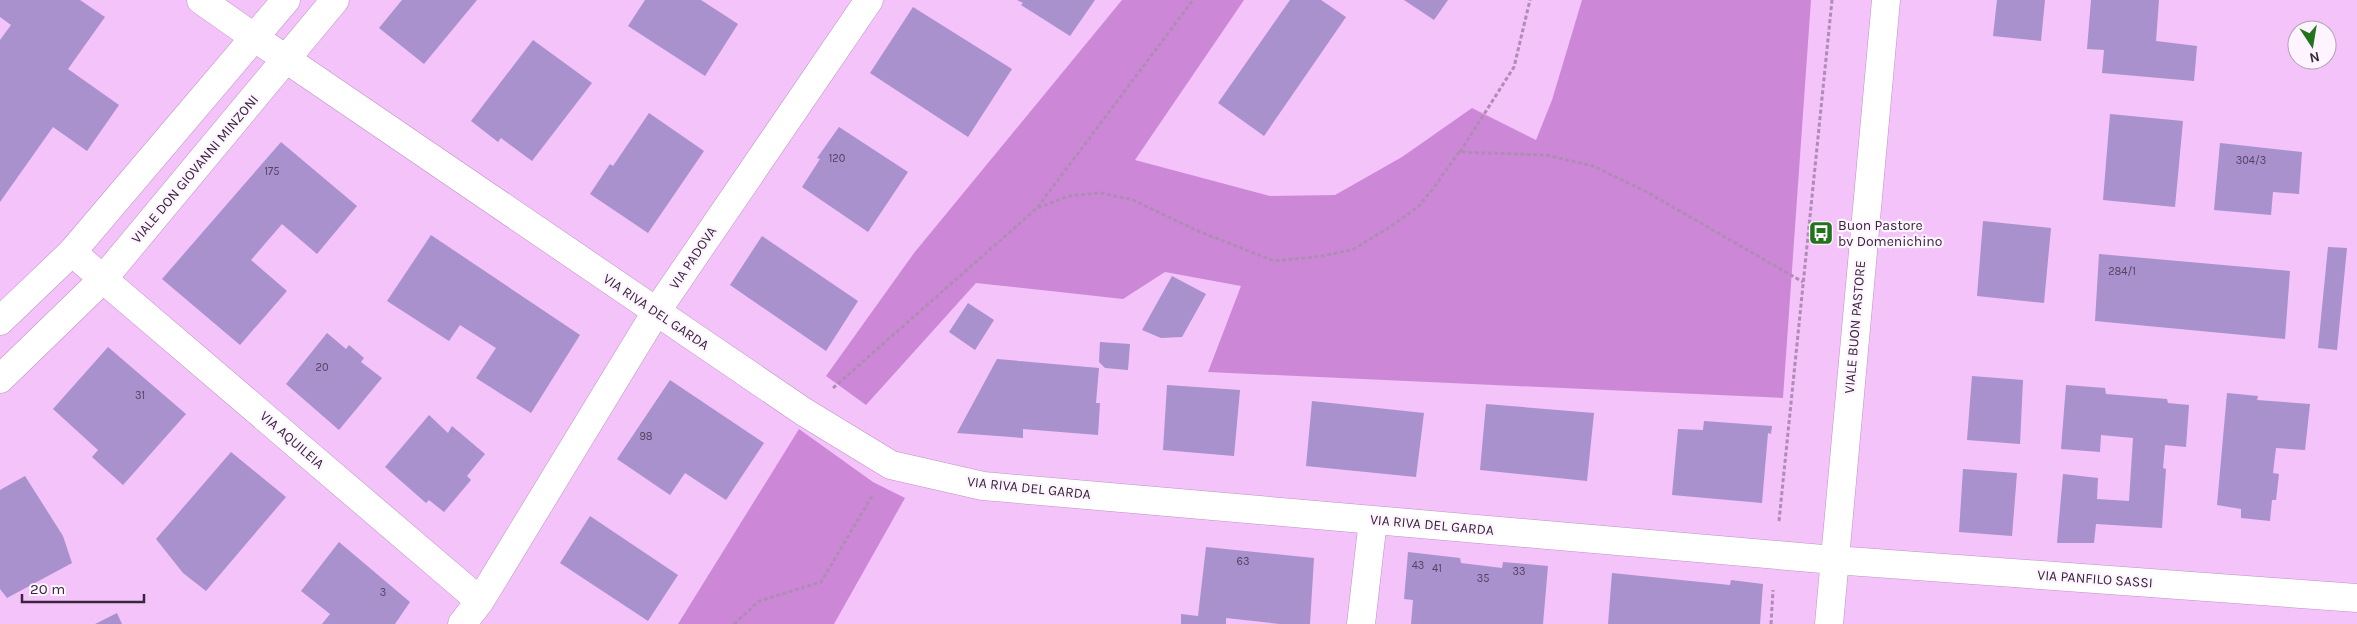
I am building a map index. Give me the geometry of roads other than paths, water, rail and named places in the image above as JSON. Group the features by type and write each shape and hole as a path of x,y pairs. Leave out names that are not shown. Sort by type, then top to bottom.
{"street":[{"path":"202,0 286,59"},
{"path":"0,321 72,252 286,0"},
{"name":"VIALE DON GIOVANNI MINZONI","path":"0,379 103,279 335,0"},
{"name":"VIA PADOVA","path":"462,624 480,601 656,312 869,0"},
{"name":"VIALE BUON PASTORE","path":"1829,624 1886,0"},
{"name":"VIA RIVA DEL GARDA","path":"286,59 804,412 892,464 983,486 1834,560"},
{"path":"72,252 103,279"},
{"name":"VIA AQUILEIA","path":"103,279 480,601"},
{"path":"1362,624 1373,520"},
{"name":"VIA PANFILO SASSI","path":"1834,560 2357,598"}],"place":[{"name":"Buon Pastore bv Domenichino","path":"1821,233"}]}
